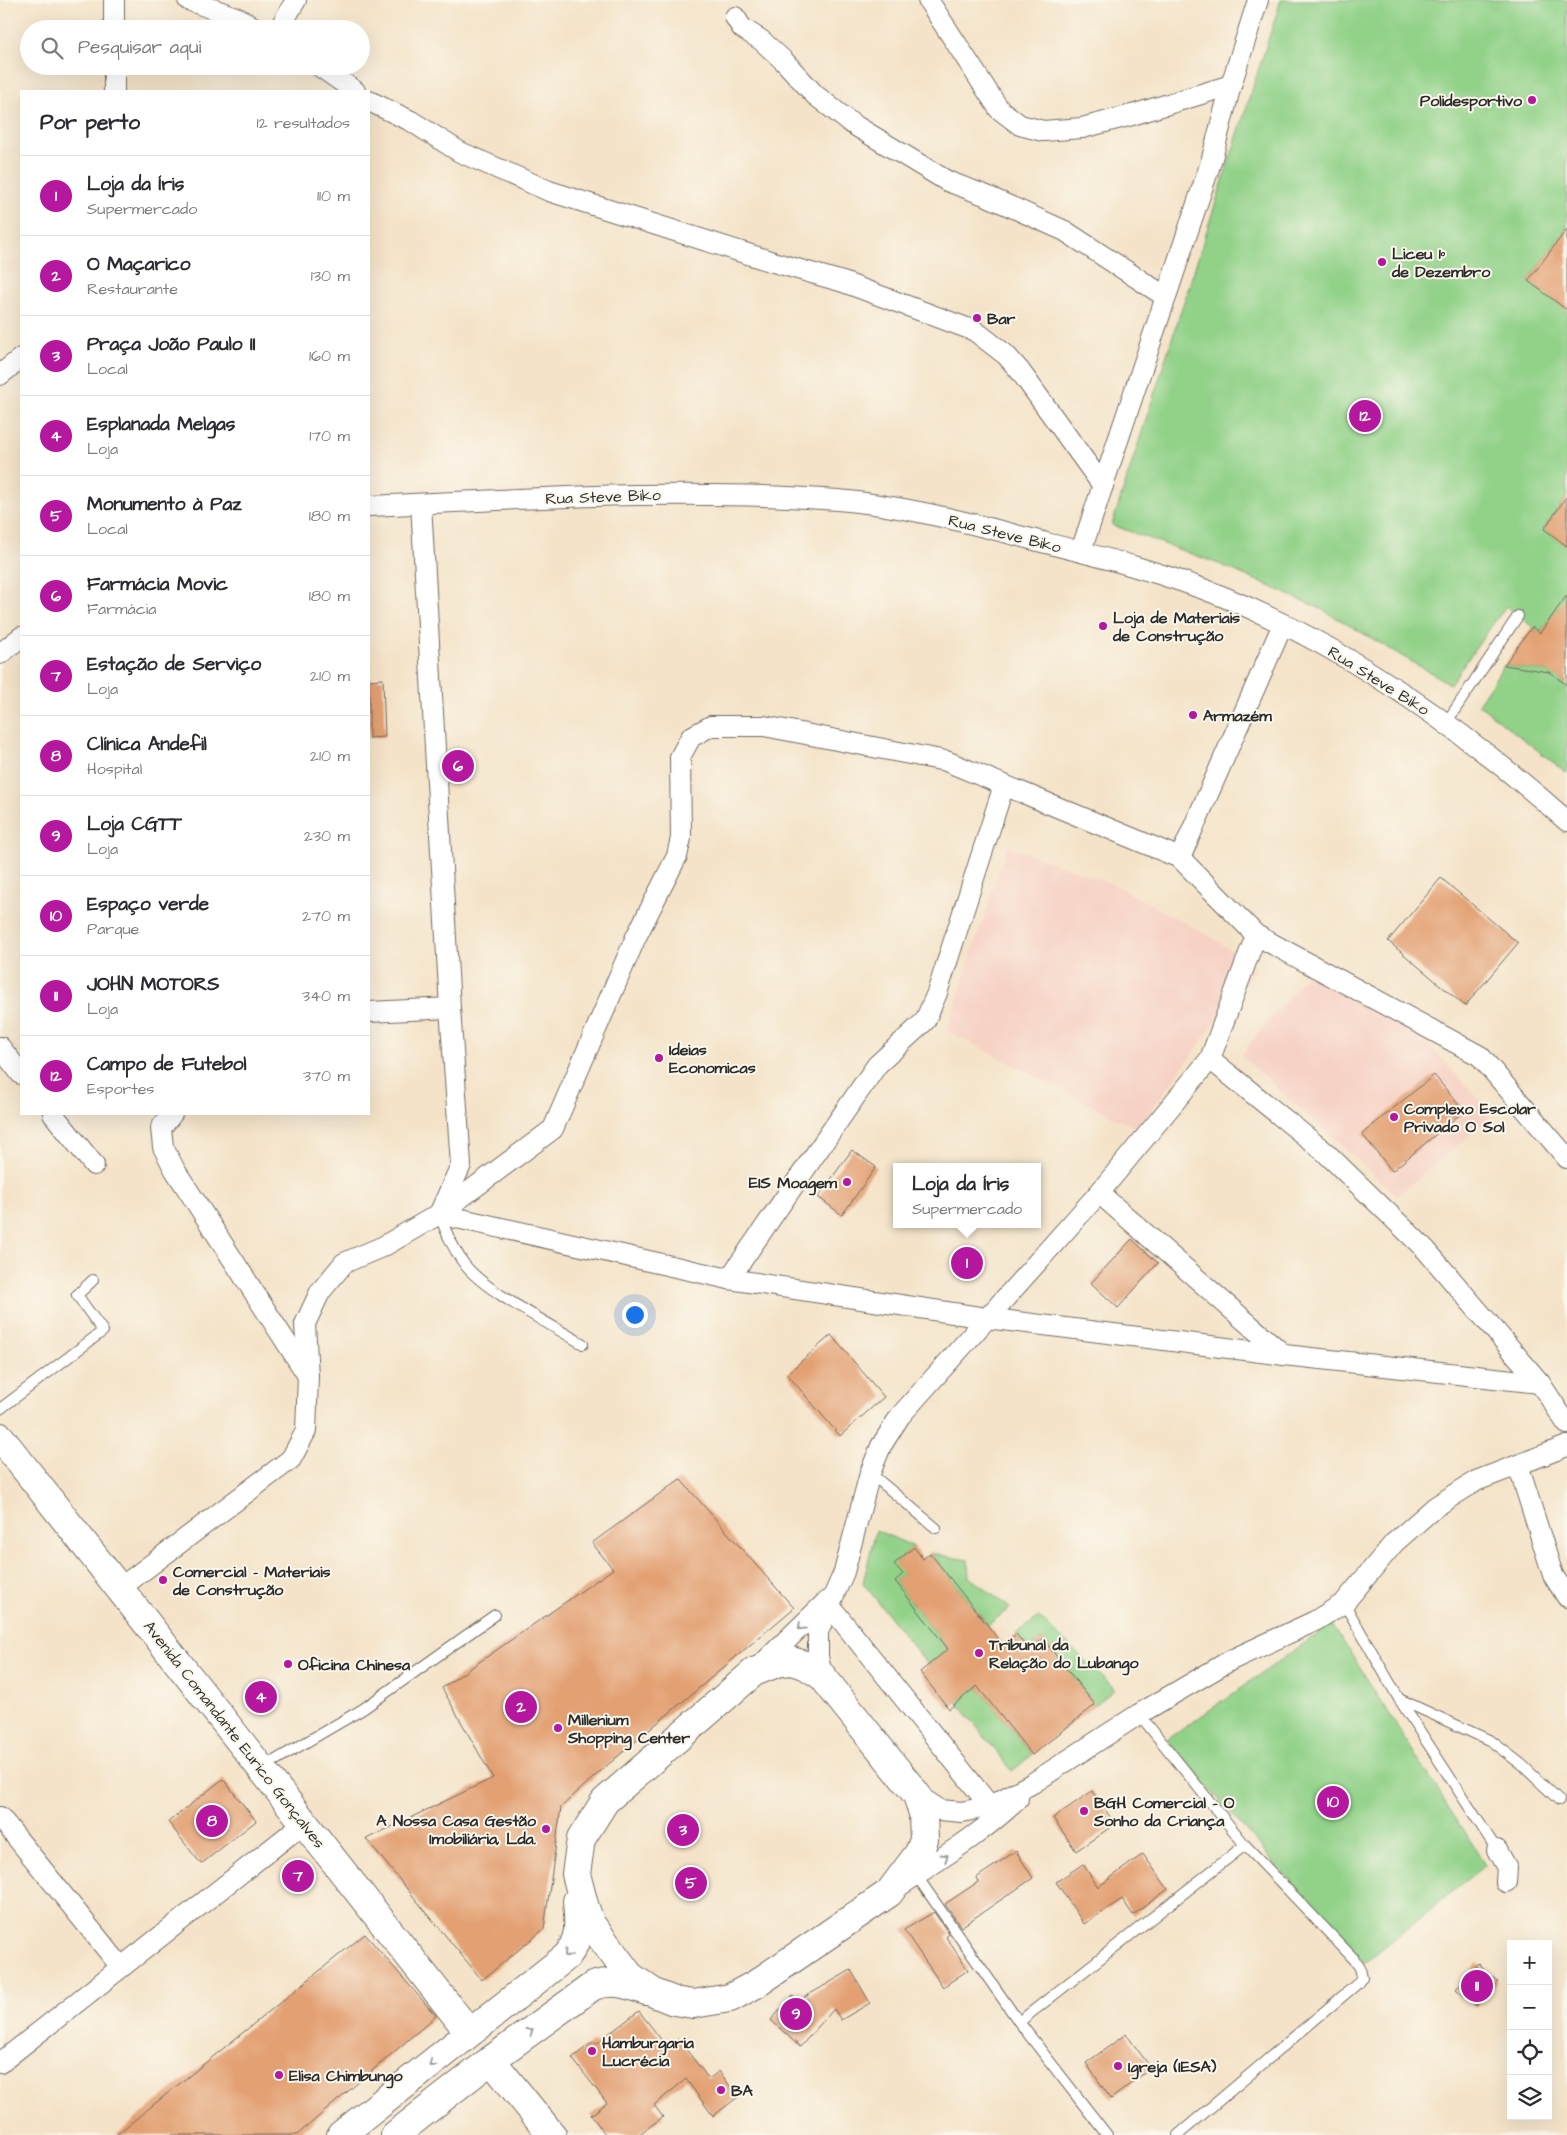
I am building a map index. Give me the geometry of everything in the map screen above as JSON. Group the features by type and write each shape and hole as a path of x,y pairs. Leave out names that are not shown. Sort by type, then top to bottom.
{"street":[{"path":"114,0 114,20"},
{"path":"188,0 241,20"},
{"path":"284,20 296,0"},
{"path":"928,0 999,110 1020,125 1043,131 1082,128 1231,85"},
{"path":"1081,551 1211,162 1231,85 1258,0"},
{"path":"735,18 742,28 761,40 784,61 815,95 852,123 947,181 987,196 1065,231 1166,297"},
{"path":"114,75 114,90"},
{"path":"333,75 354,90"},
{"path":"370,101 411,121 460,152 549,191 773,262 843,282 975,330 1006,355 1020,371 1102,486"},
{"path":"0,374 20,359"},
{"name":"Rua Steve Biko","path":"370,506 658,494 841,500 958,520 1081,551 1167,577 1223,597 1283,624 1350,660 1446,722 1523,782 1567,821"},
{"path":"421,504 461,1165 439,1214"},
{"path":"1180,858 1283,624"},
{"path":"0,654 20,638"},
{"path":"120,1588 291,1458 306,1431 308,1376 305,1324 320,1292 344,1263 384,1246 439,1214 552,1129 636,937 677,856 681,838 680,756 691,737 711,726 764,726 946,761 1180,858 1256,934 1480,1056 1567,1158"},
{"path":"729,1279 877,1065 925,1021 937,994 1004,784"},
{"path":"822,1676 818,1656 818,1632 844,1572 870,1473 881,1446 900,1416 1099,1193 1210,1059 1256,934"},
{"path":"370,1012 450,1008"},
{"path":"0,1048 20,1073"},
{"path":"1210,1059 1325,1152 1419,1244 1540,1383 1567,1424"},
{"path":"54,1115 94,1166"},
{"path":"171,1115 161,1128 163,1146 167,1154 308,1376"},
{"path":"1099,1193 1284,1355"},
{"path":"439,1214 729,1279 986,1318 1284,1355 1540,1383"},
{"name":"Avenida Comandante Eurico Gonçalves","path":"0,1437 469,2032"},
{"path":"754,1672 777,1663 791,1661 805,1665 822,1676 917,1795 940,1810 962,1812 990,1806 1034,1783 1139,1714 1231,1660 1315,1621 1344,1603 1394,1543 1435,1507 1476,1482 1567,1446"},
{"path":"1518,1465 1553,1574 1567,1597"},
{"path":"341,2135 567,1956 575,1946 579,1930 576,1874 580,1839 605,1801 754,1672 833,1599"},
{"path":"833,1599 990,1806"},
{"path":"394,2135 491,2060 593,1986 605,1982 621,1982 674,2001 693,2004 730,1998 780,1969 889,1893 952,1852 1000,1816 1034,1783"},
{"path":"889,1893 919,1853 924,1840 923,1813 917,1795"},
{"path":"0,1817 121,1967"},
{"path":"0,2064 304,1823"},
{"path":"1497,1850 1507,1868 1506,1882"},
{"path":"576,1874 591,1924 607,1948 630,1976 654,1993 674,2001"},
{"path":"469,2032 484,2030 492,2036 496,2046 491,2060"},
{"path":"491,2060 552,2135"}],"lane":[{"path":"1446,722 1518,616"},
{"path":"439,1214 452,1245 466,1266 484,1283 584,1344"},
{"path":"0,1409 103,1332 77,1295 94,1280"},
{"path":"870,1473 936,1528"},
{"path":"1344,1603 1399,1699 1497,1850"},
{"path":"262,1768 363,1709 495,1615"},
{"path":"1399,1699 1491,1741 1521,1764 1559,1800"},
{"path":"1139,1714 1245,1844 1354,1959 1360,1968 1362,1977 1357,1984 1178,2135"},
{"path":"1019,2022 1245,1844"},
{"path":"916,1875 1019,2022 1107,2135"}],"shaded area":[{"path":"1007,846 1112,884 1213,938 1256,968 1137,1129 947,1030"},
{"path":"1321,957 1433,1049 1493,1115 1397,1196 1241,1055"}],"green space":[{"name":"Liceu 1º de Dezembro","path":"1281,0 1567,0 1567,229 1528,281 1567,310 1567,496 1544,529 1567,546 1567,613 1558,607 1540,633 1506,606 1450,684 1323,610 1219,564 1112,525"},
{"path":"1504,665 1549,672 1567,685 1567,773 1478,704"},
{"path":"876,1530 914,1547 895,1563 903,1574 895,1581 948,1649 928,1665 863,1583"},
{"path":"930,1553 968,1560 969,1577 1010,1608 988,1625"},
{"path":"1039,1617 1115,1689 1095,1705 1043,1639 1014,1662 1016,1634"},
{"path":"1332,1624 1485,1865 1363,1964 1167,1740"},
{"path":"977,1686 1032,1755 1012,1771 957,1702"}],"building":[{"path":"1567,229 1567,310 1528,281"},
{"path":"1567,496 1567,546 1544,529"},
{"path":"1567,595 1567,685 1549,672 1504,665 1532,627 1540,633"},
{"path":"383,679 385,737 370,738 370,680"},
{"path":"1441,878 1518,943 1465,1006 1388,941"},
{"path":"1434,1075 1464,1111 1392,1171 1362,1134"},
{"name":"EIS Moagem","path":"852,1150 876,1167 842,1215 818,1197"},
{"path":"1132,1239 1158,1263 1118,1308 1091,1283"},
{"path":"831,1335 884,1397 840,1436 787,1374"},
{"name":"Millenium Shopping Center","path":"680,1479 794,1608 604,1768 561,1807 544,1929 482,1980 366,1839 493,1778 442,1688 613,1569 592,1543"},
{"name":"Tribunal da Relação do Lubango","path":"914,1547 923,1559 930,1553 1003,1645 1016,1634 1029,1650 1043,1639 1095,1705 1032,1755 977,1686 949,1709 920,1672 948,1649 895,1581 903,1574 894,1564"},
{"path":"223,1779 256,1821 201,1864 168,1822"},
{"path":"1092,1791 1115,1824 1076,1851 1053,1818"},
{"path":"1016,1851 1033,1878 961,1927 945,1904 978,1882 976,1878"},
{"path":"1143,1854 1168,1889 1133,1915 1122,1899 1084,1924 1056,1882 1083,1864 1098,1887"},
{"path":"934,1912 949,1934 946,1937 968,1970 943,1987 904,1930"},
{"name":"Elisa Chimbungo","path":"365,1934 436,2016 297,2135 116,2135"},
{"path":"1478,1963 1498,1982 1476,2006 1456,1989"},
{"path":"851,1970 870,2003 841,2020 834,2009 800,2047 771,2020 793,1996 798,2001"},
{"path":"639,2011 667,2047 678,2039 709,2079 719,2071 738,2097 713,2116 686,2079 654,2105 663,2117 638,2135 606,2135 591,2115 607,2103 572,2058 594,2041 596,2044"},
{"name":"Igreja (IESA)","path":"1126,2034 1151,2068 1111,2099 1086,2063"}],"place":[{"name":"Polidesportivo","path":"1532,100"},
{"name":"Liceu 1º de Dezembro","path":"1382,262"},
{"name":"Bar","path":"977,318"},
{"name":"Campo de Futebol","path":"1365,416"},
{"name":"Loja de Materiais de Construção","path":"1103,626"},
{"name":"Armazém","path":"1193,715"},
{"name":"Farmácia Movic","path":"458,766"},
{"name":"Ideias Economicas","path":"659,1058"},
{"name":"Complexo Escolar Privado O Sol","path":"1394,1117"},
{"name":"EIS Moagem","path":"847,1182"},
{"name":"Loja da Íris","path":"967,1263"},
{"name":"Comercial - Materiais de Construção","path":"163,1580"},
{"name":"Tribunal da Relação do Lubango","path":"979,1653"},
{"name":"Oficina Chinesa","path":"288,1664"},
{"name":"Esplanada Melgas","path":"261,1697"},
{"name":"O Maçarico","path":"521,1707"},
{"name":"Millenium Shopping Center","path":"558,1728"},
{"name":"Espaço verde","path":"1333,1802"},
{"name":"BGH Comercial - O Sonho da Criança","path":"1084,1811"},
{"name":"Clínica Andefil","path":"212,1821"},
{"name":"A Nossa Casa Gestão Imobiliária, Lda.","path":"546,1829"},
{"name":"Praça João Paulo II","path":"683,1830"},
{"name":"Estação de Serviço","path":"298,1876"},
{"name":"Monumento à Paz","path":"691,1883"},
{"name":"JOHN MOTORS","path":"1477,1986"},
{"name":"Loja CGTT","path":"796,2014"},
{"name":"Hamburgaria Lucrécia","path":"592,2051"},
{"name":"Igreja (IESA)","path":"1118,2066"},
{"name":"Elisa Chimbungo","path":"279,2075"},
{"name":"BA","path":"721,2090"}]}
